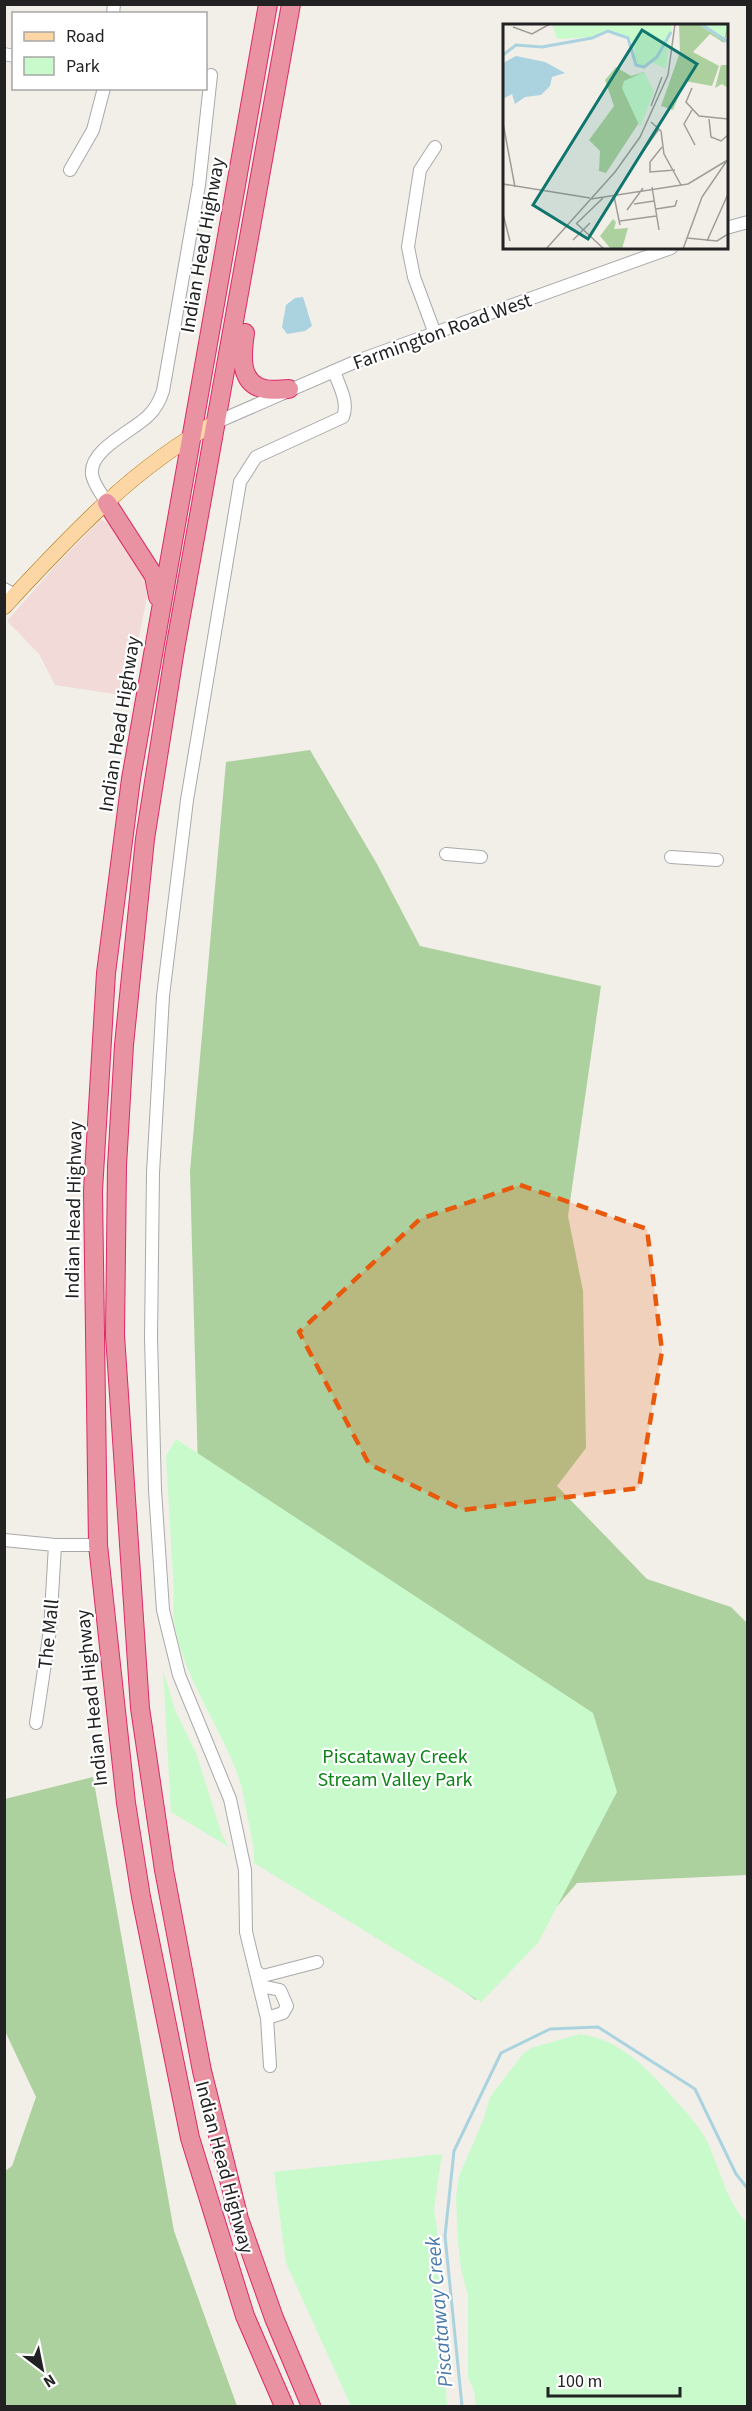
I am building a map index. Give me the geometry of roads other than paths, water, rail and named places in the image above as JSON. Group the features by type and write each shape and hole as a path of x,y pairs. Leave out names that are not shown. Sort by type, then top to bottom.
{"highway":[{"name":"Indian Head Highway","path":"268,4 153,651 118,868 106,973 93,1191 98,1545 126,1803 141,1898 187,2126 216,2228 245,2316 284,2406"},
{"name":"Indian Head Highway","path":"291,4 154,777 132,954 117,1166 115,1335 140,1708 164,1870 212,2113 239,2218 274,2318 310,2406"},
{"path":"264,157 261,231 241,357 244,372 264,390 289,389"},
{"path":"107,503 157,582 153,651"}],"main road":[{"path":"4,607 10,592 107,503 191,436 217,422"}],"street":[{"path":"207,88 211,75"},
{"path":"70,170 93,130 103,90"},
{"path":"107,503 94,481 93,463 109,445 148,417 156,407 163,391 200,185 207,90"},
{"path":"434,332 414,277 408,247 420,170 435,147"},
{"path":"728,227 747,222"},
{"name":"Farmington Road West","path":"217,422 289,389 434,332 668,249"},
{"path":"270,2066 267,2018 258,1973 252,1963 246,1932 245,1870 230,1799 178,1675 163,1610 155,1490 151,1338 150,1251 154,1127 163,996 186,810 240,482 256,457 273,447 334,423 343,417 346,409 345,400 334,371"},
{"path":"446,854 481,857"},
{"path":"671,857 717,860"},
{"path":"4,1540 55,1545 98,1545"},
{"name":"The Mall","path":"36,1723 50,1630 55,1545"},
{"path":"258,1973 263,1976 317,1962"},
{"path":"261,1986 280,1990 286,1999 287,2006 283,2013 267,2018"}],"water":[{"path":"303,297 312,326 305,331 287,334 282,327 286,305 295,298"}],"waterway":[{"name":"Piscataway Creek","path":"462,2406 445,2236 454,2151 501,2053 550,2029 598,2027 695,2089 736,2174 748,2189"}],"park label":[{"name":"Piscataway Creek Stream Valley Park","path":"395,1768"}]}
